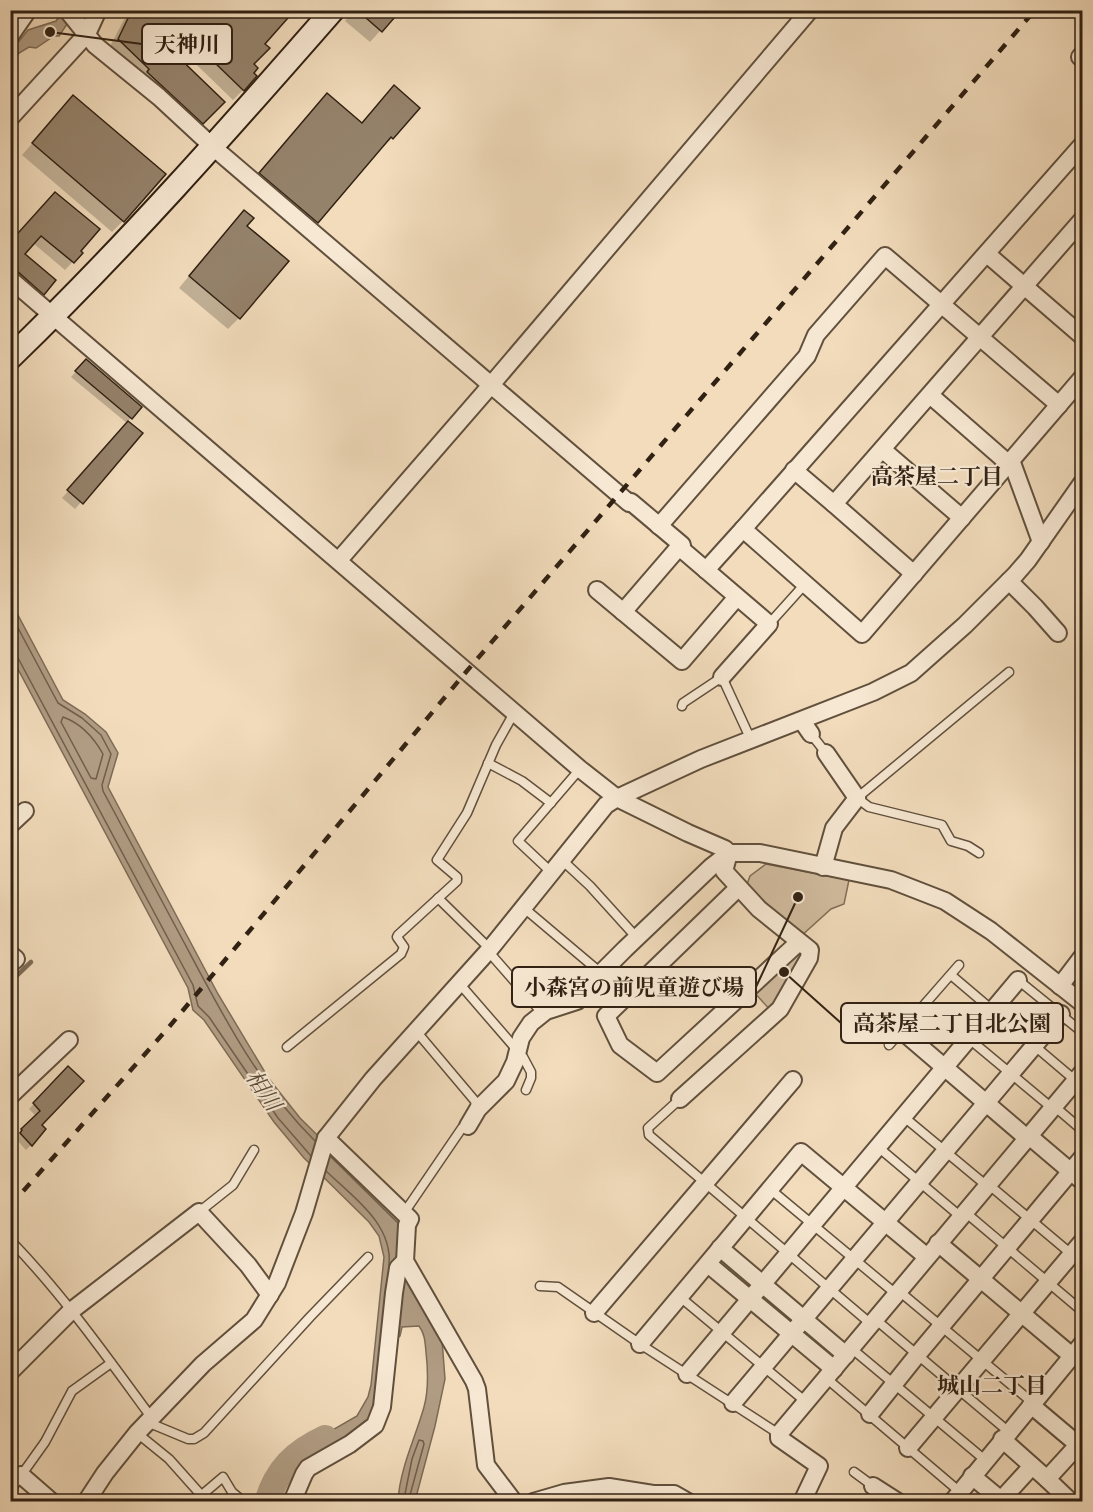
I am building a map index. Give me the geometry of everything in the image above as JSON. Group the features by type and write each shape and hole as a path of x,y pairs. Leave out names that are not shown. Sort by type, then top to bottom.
{"street":[{"path":"10,36 28,10"},
{"path":"67,10 95,45 159,97 213,147 629,503 631,502 682,545 623,612"},
{"path":"10,118 85,32 98,10"},
{"path":"10,358 54,316 213,147 333,10"},
{"path":"339,560 810,10"},
{"path":"706,570 1083,145"},
{"path":"834,504 1024,286 1079,231"},
{"path":"987,254 1083,336"},
{"path":"659,526 807,356 816,335 885,256 1059,405"},
{"path":"10,279 339,560 580,770 617,798 725,849 729,853"},
{"path":"743,529 862,634 1083,378"},
{"path":"930,395 1010,462 1041,542"},
{"path":"883,450 962,518"},
{"path":"794,470 914,574"},
{"path":"86,1502 105,1473 145,1424 203,1364 254,1320 277,1283 304,1213 326,1138 373,1078 489,950 606,805 701,759 751,740 807,728 911,672 974,616 1009,581 1041,542 1083,483"},
{"path":"679,547 769,624 722,677"},
{"path":"1009,581 1058,633"},
{"path":"597,590 682,661 737,597"},
{"path":"823,867 834,828 857,798 826,753"},
{"path":"10,825 25,811"},
{"path":"681,1099 784,1003 809,958 810,950 759,909 724,871 729,853"},
{"path":"472,1118 506,1081 521,1038 527,1030 543,1014 576,1001 601,972 711,867 729,853 760,854 891,880 945,901 991,931 1083,1003"},
{"path":"738,888 606,1016 620,1045 657,1073 799,942"},
{"path":"10,954 16,959 10,964"},
{"path":"1060,986 1083,957"},
{"path":"687,1374 1018,980"},
{"path":"733,1403 1061,1014"},
{"path":"902,1031 986,1104 1077,1176"},
{"path":"10,1096 69,1040"},
{"path":"802,1502 819,1466 779,1438 780,1434 1079,1077"},
{"path":"594,1313 793,1080"},
{"path":"326,1138 410,1219 407,1225 405,1261 474,1381 477,1389 486,1465 514,1502"},
{"path":"640,1344 801,1152 927,1257"},
{"path":"870,1414 1031,1220 1077,1176 1083,1158"},
{"path":"10,1372 71,1311 200,1212 248,1265 270,1295"},
{"path":"938,1244 1022,1314 1078,1354 1032,1404 956,1497"},
{"path":"720,1248 804,1319 848,1352"},
{"path":"908,1448 1049,1283 1079,1253"},
{"path":"292,1502 308,1468 350,1444 375,1425 382,1407 398,1268 405,1261"},
{"path":"708,1264 791,1334 830,1374"},
{"path":"1032,1404 1080,1442 1047,1479"},
{"path":"1006,1435 1032,1466 1071,1502"},
{"path":"972,1476 1001,1501 1032,1466"},
{"path":"21,1475 52,1502"},
{"path":"873,1486 898,1502"},
{"path":"533,1502 564,1493 609,1487 653,1494 674,1494 688,1502"}],"lane":[{"path":"769,624 805,584"},
{"path":"979,853 968,846 951,841 942,825 869,807 857,798 1009,672"},
{"path":"682,706 683,703 722,677 751,740"},
{"path":"287,1047 401,954 404,947 398,935 458,879 436,860 467,813 496,745 514,713"},
{"path":"807,728 826,753"},
{"path":"489,763 522,781 551,803"},
{"path":"580,770 518,841 590,886 637,938"},
{"path":"438,898 489,950 543,1014"},
{"path":"524,908 601,972"},
{"path":"889,1045 959,965"},
{"path":"951,975 1034,1046 1079,1077"},
{"path":"1018,980 1083,1032"},
{"path":"459,983 518,1051 531,1072 526,1090"},
{"path":"926,1003 1083,1130"},
{"path":"404,1213 462,1128 472,1118 475,1101 416,1031"},
{"path":"681,1099 648,1128 649,1135 830,1289 918,1354 959,1389 1006,1435"},
{"path":"904,1117 987,1186 1079,1253"},
{"path":"879,1147 920,1182 1008,1248 1083,1311"},
{"path":"200,1212 233,1185 254,1150"},
{"path":"770,1189 942,1326 1032,1404"},
{"path":"12,1242 71,1311 111,1363 145,1424 169,1459 202,1499 223,1477 232,1492 244,1501"},
{"path":"145,1424 188,1439 194,1439 204,1433 368,1257"},
{"path":"540,1286 558,1287 640,1344 780,1434"},
{"path":"680,1297 806,1402"},
{"path":"848,1352 894,1383 985,1460"},
{"path":"10,1491 45,1442 72,1391 111,1363"},
{"path":"830,1374 956,1497"},
{"path":"854,1472 873,1486"}],"shaded area":[{"path":"766,864 849,880 844,904 831,909 800,937 745,890 750,876"},
{"path":"797,948 805,951 772,1012 752,990"}],"water":[{"path":"63,11 76,11 59,36 54,36 36,48 29,47 19,53 11,68 11,51 28,30 56,21"},
{"path":"10,600 63,700 85,714 106,732 118,753 108,787 218,994 269,1079 300,1118 403,1220 415,1264 442,1340 445,1379 415,1501 398,1501 405,1465 427,1393 428,1373 424,1335 419,1326 402,1327 400,1336 383,1347 372,1413 365,1426 340,1443 299,1462 262,1500 303,1447 357,1416 368,1397 384,1257 379,1236 369,1222 304,1158 274,1122 204,1020 193,1010 188,988 11,656"}],"building":[{"path":"132,10 295,10 265,44 270,48 254,64 258,68 254,73 257,76 244,91 184,33 169,48 225,102 203,124 147,72 149,69 118,39"},
{"path":"357,10 401,10 382,32"},
{"path":"394,85 420,108 393,139 391,137 318,223 259,173 327,93 362,123"},
{"path":"73,95 166,174 124,222 32,143"},
{"path":"55,192 100,229 74,263 41,236 25,254 56,280 44,295 17,271 10,269 10,242"},
{"path":"244,210 254,218 247,226 289,261 240,319 189,276"},
{"path":"86,359 142,407 132,419 75,371"},
{"path":"128,421 143,433 83,504 67,490"},
{"path":"68,1066 84,1081 42,1125 46,1129 32,1146 20,1133 21,1129 40,1111 33,1103"}],"waterway":[{"name":"相川","path":"10,982 31,962"},
{"name":"相川","path":"267,1502 276,1480 288,1463 305,1449 325,1438"}],"railway":[{"path":"10,1206 169,1027 466,672 1035,10"}],"place":[{"name":"天神川","path":"50,32"},
{"name":"小森宮の前児童遊び場","path":"798,897"},
{"name":"高茶屋二丁目北公園","path":"784,972"}],"district":[{"name":"高茶屋二丁目","path":"937,476"},
{"name":"城山二丁目","path":"992,1385"}]}
